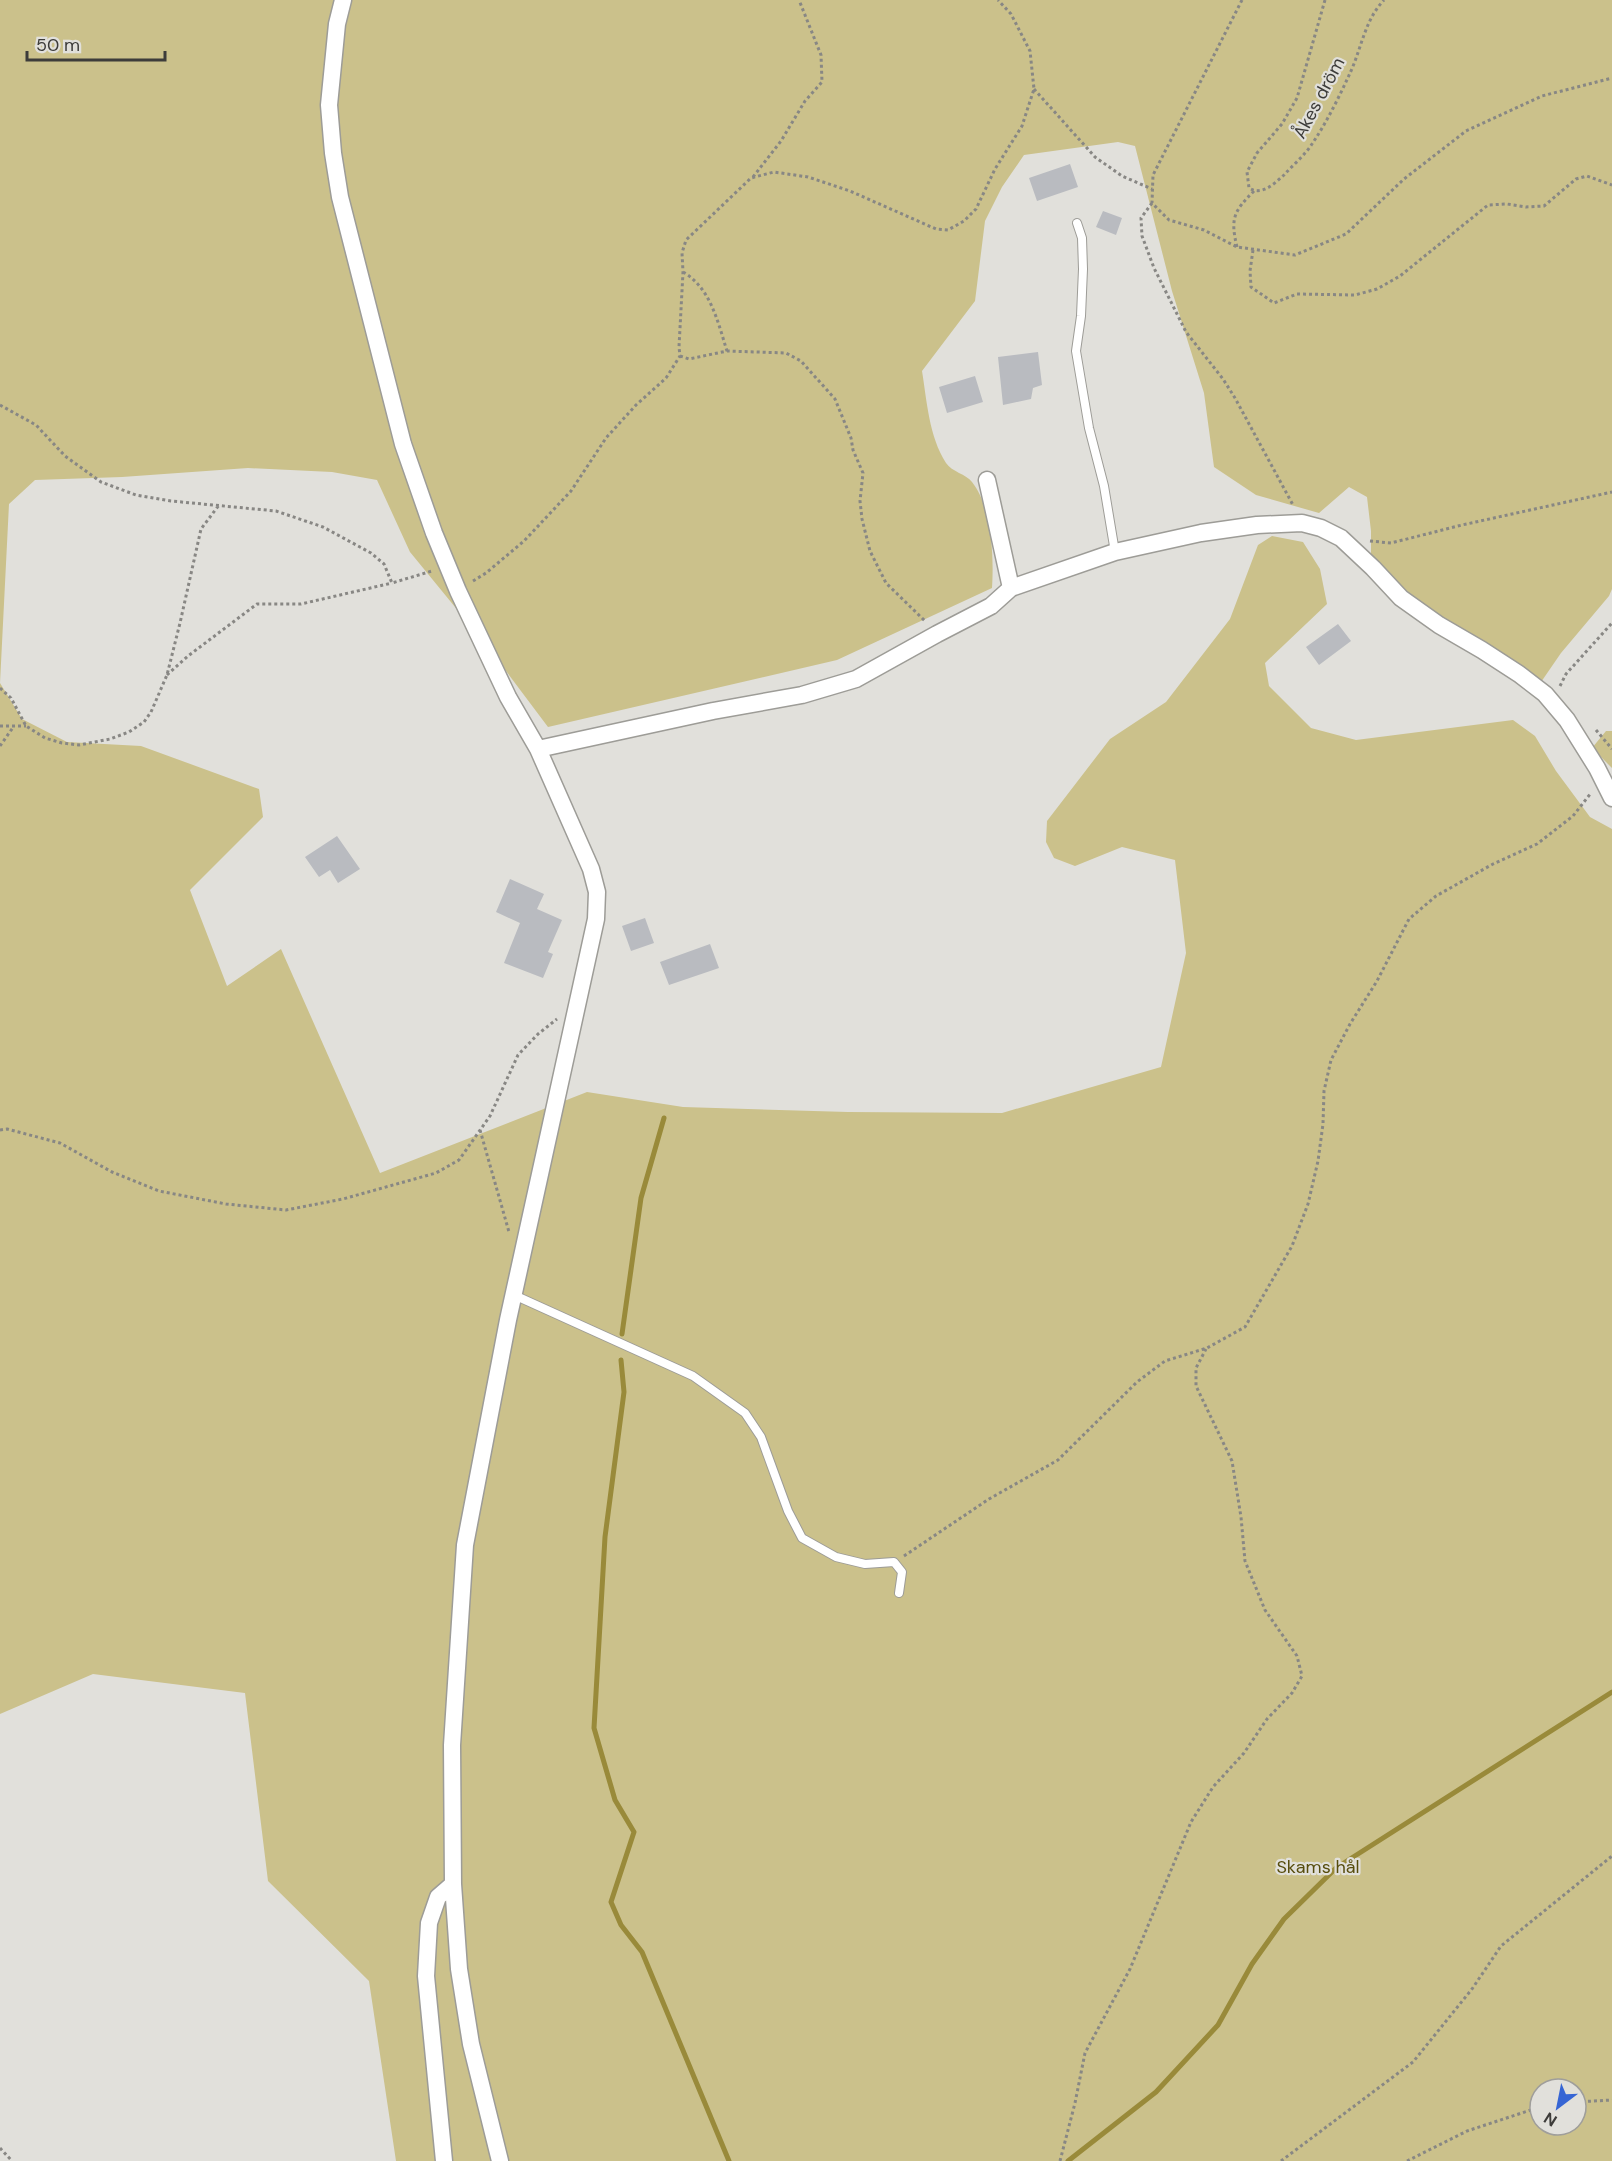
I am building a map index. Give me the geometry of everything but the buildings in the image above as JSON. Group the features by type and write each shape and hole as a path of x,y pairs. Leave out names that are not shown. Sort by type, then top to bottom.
{"street":[{"path":"343,0 337,24 329,105 333,153 340,198 404,444 434,533 458,591 508,697 538,749 591,868 597,892 596,919 514,1295 465,1545 452,1745 453,1884 459,1969 471,2044 500,2161"},
{"path":"987,480 1011,588"},
{"path":"538,749 713,711 802,695 856,679 991,606 1011,588 1114,552 1201,533 1257,525 1302,523 1321,528 1341,538 1401,598 1439,625 1510,668 1545,694 1560,710 1597,768 1612,798"},
{"path":"444,2161 426,1976 429,1923 438,1897 453,1884"}],"lane":[{"path":"1077,223 1082,238 1083,269 1081,316 1076,351 1089,428 1104,486 1114,552"},
{"path":"514,1295 693,1376 745,1413 761,1437 788,1511 802,1538 836,1557 865,1564 894,1562 902,1572 899,1593"}],"path":[{"path":"458,591 486,573 524,541 571,490 606,438 636,405 666,378 680,356 682,253 686,240 752,178 781,141 805,101 822,82 821,55 799,0"},
{"path":"752,178 774,172 808,177 850,192 936,229 948,230 964,221 976,209 995,169 1022,126 1034,89 1030,51 1011,14 998,0"},
{"path":"1242,0 1153,175 1152,203 1141,218 1142,236 1154,268 1186,332 1235,398 1302,523"},
{"name":"Åkes dröm","path":"1325,0 1297,98 1282,124 1257,153 1248,172 1249,188 1254,191 1264,191 1311,146 1351,70 1364,31 1375,9 1383,0"},
{"path":"1152,203 1169,220 1204,230 1237,247 1295,255 1346,234 1404,178 1466,131 1542,96 1612,78"},
{"path":"1034,89 1095,157 1122,176 1152,189"},
{"path":"1253,250 1250,271 1251,287 1274,303 1297,294 1354,295 1377,289 1400,276 1488,205 1544,206 1576,179 1587,176 1612,185"},
{"path":"1237,247 1232,228 1239,206 1254,191"},
{"path":"683,272 694,279 713,307 727,351"},
{"path":"680,356 689,359 727,351 786,353 801,361 834,399 863,473 860,501 870,551 886,583 937,634"},
{"path":"0,405 36,425 65,456 101,482 136,495 171,501 276,511 322,527 371,553 384,564 392,583"},
{"path":"1341,538 1391,543 1612,492"},
{"path":"0,688 11,698 26,726 45,738 62,743 79,745 110,739 129,732 144,722 151,712 167,675 201,529 220,504"},
{"path":"167,675 257,603 301,604 392,583 435,570"},
{"path":"1561,685 1566,674 1612,623"},
{"path":"0,726 26,726"},
{"path":"0,746 14,726"},
{"path":"894,1562 989,1499 1058,1460 1137,1382 1165,1361 1207,1348 1245,1328 1292,1246 1308,1204 1318,1161 1323,1124 1324,1091 1331,1060 1377,981 1408,919 1436,896 1493,864 1537,844 1573,816 1592,791 1597,768"},
{"path":"0,1130 7,1129 60,1143 112,1172 159,1191 226,1204 286,1210 343,1199 436,1173 459,1160 490,1116 518,1055 538,1034 564,1013 578,1006"},
{"path":"480,1130 510,1238"},
{"path":"1060,2161 1085,2054 1130,1969 1191,1822 1213,1787 1244,1753 1267,1719 1292,1693 1302,1676 1297,1656 1265,1610 1245,1561 1241,1516 1232,1461 1196,1386 1196,1368 1207,1348"},
{"path":"1281,2161 1413,2062 1472,1989 1501,1946 1612,1857"},
{"path":"1588,2101 1612,2100"},
{"path":"1407,2161 1467,2131 1528,2111"},
{"path":"0,2148 12,2161"}],"green space":[{"path":"0,0 1612,0 1612,589 1609,596 1561,653 1539,685 1450,629 1371,564 1371,531 1367,497 1349,487 1319,513 1256,495 1214,467 1204,393 1172,291 1135,146 1118,142 1024,155 1002,187 985,221 975,301 922,371 930,418 940,453 949,466 972,482 984,505 992,547 992,588 837,660 548,727 491,651 410,552 377,480 332,472 248,468 122,477 35,480 9,504 0,683"},
{"name":"Skams hål","path":"1272,536 1303,542 1320,569 1327,604 1265,663 1269,686 1311,728 1356,740 1513,720 1535,736 1556,771 1590,817 1612,829 1612,2161 396,2161 369,1981 268,1881 245,1693 93,1674 0,1714 0,683 22,719 67,742 141,746 259,789 263,817 190,890 227,986 281,949 380,1173 587,1092 683,1107 848,1112 1002,1113 1161,1067 1186,953 1175,860 1122,847 1075,866 1054,858 1046,842 1047,821 1110,739 1166,702 1230,619 1258,545"},
{"path":"1606,731 1612,731 1612,768 1592,748"}],"waterway":[{"path":"622,1334 641,1198 664,1118"},
{"path":"621,1360 624,1392 605,1537 594,1728 615,1800 634,1832 611,1902 621,1925 642,1952 729,2161"},
{"path":"1068,2161 1156,2092 1218,2025 1252,1964 1284,1919 1336,1868 1612,1692"}]}
